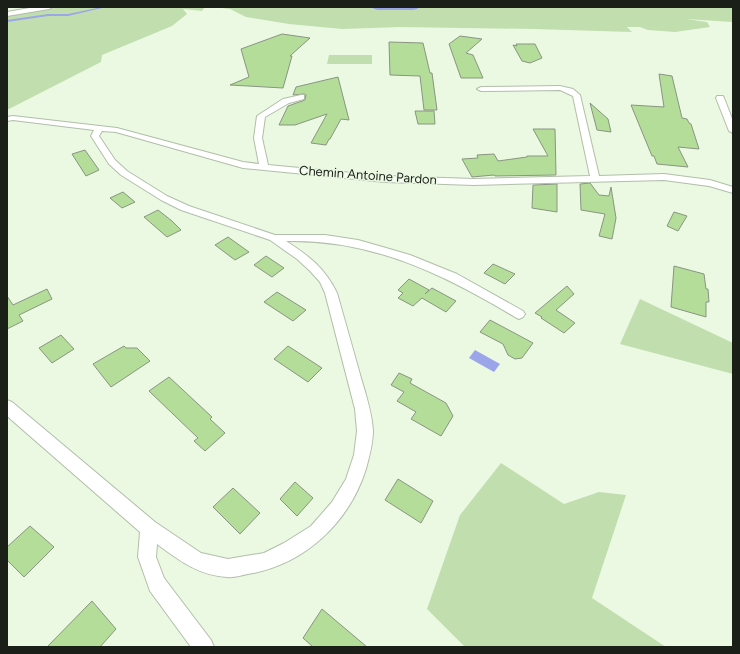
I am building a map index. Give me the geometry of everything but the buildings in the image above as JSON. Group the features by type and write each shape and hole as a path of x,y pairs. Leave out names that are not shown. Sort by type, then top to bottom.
{"main road":[{"path":"7,14 49,7"}],"street":[{"path":"481,89 560,88 570,91 576,95 595,179"},
{"path":"264,167 258,138 261,116 286,101 301,97"},
{"path":"720,98 733,131"},
{"name":"Chemin Antoine Pardon","path":"7,119 13,118 117,130 243,165 385,179 474,182 664,177 710,183 733,190"},
{"path":"7,406 149,528 197,561 228,568 265,562 291,550 317,532 338,508 353,483 362,455 365,431 362,409 331,293 325,280 301,256 274,238 191,210 164,198 124,173 112,162 95,136 99,128"},
{"path":"274,238 332,239 394,254 454,277 519,314"},
{"path":"149,528 146,557 157,584 204,647"}],"green space":[{"path":"61,7 205,7 202,11 183,9 187,14 172,26 102,55 101,62 7,110 7,16"},
{"path":"214,7 733,7 733,22 685,19 707,22 710,27 675,32 648,30 640,27 627,27 632,32 400,27 342,29 289,24 246,17 230,9"},
{"path":"329,55 372,55 372,64 327,64"},
{"path":"640,299 733,343 733,374 620,344"},
{"path":"501,463 564,504 599,492 626,495 592,598 666,647 465,647 427,609 460,515"}],"water":[{"path":"475,350 500,364 494,372 469,358"}],"waterway":[{"path":"7,21 48,15 68,15 105,7"},
{"path":"378,7 413,7"}]}
